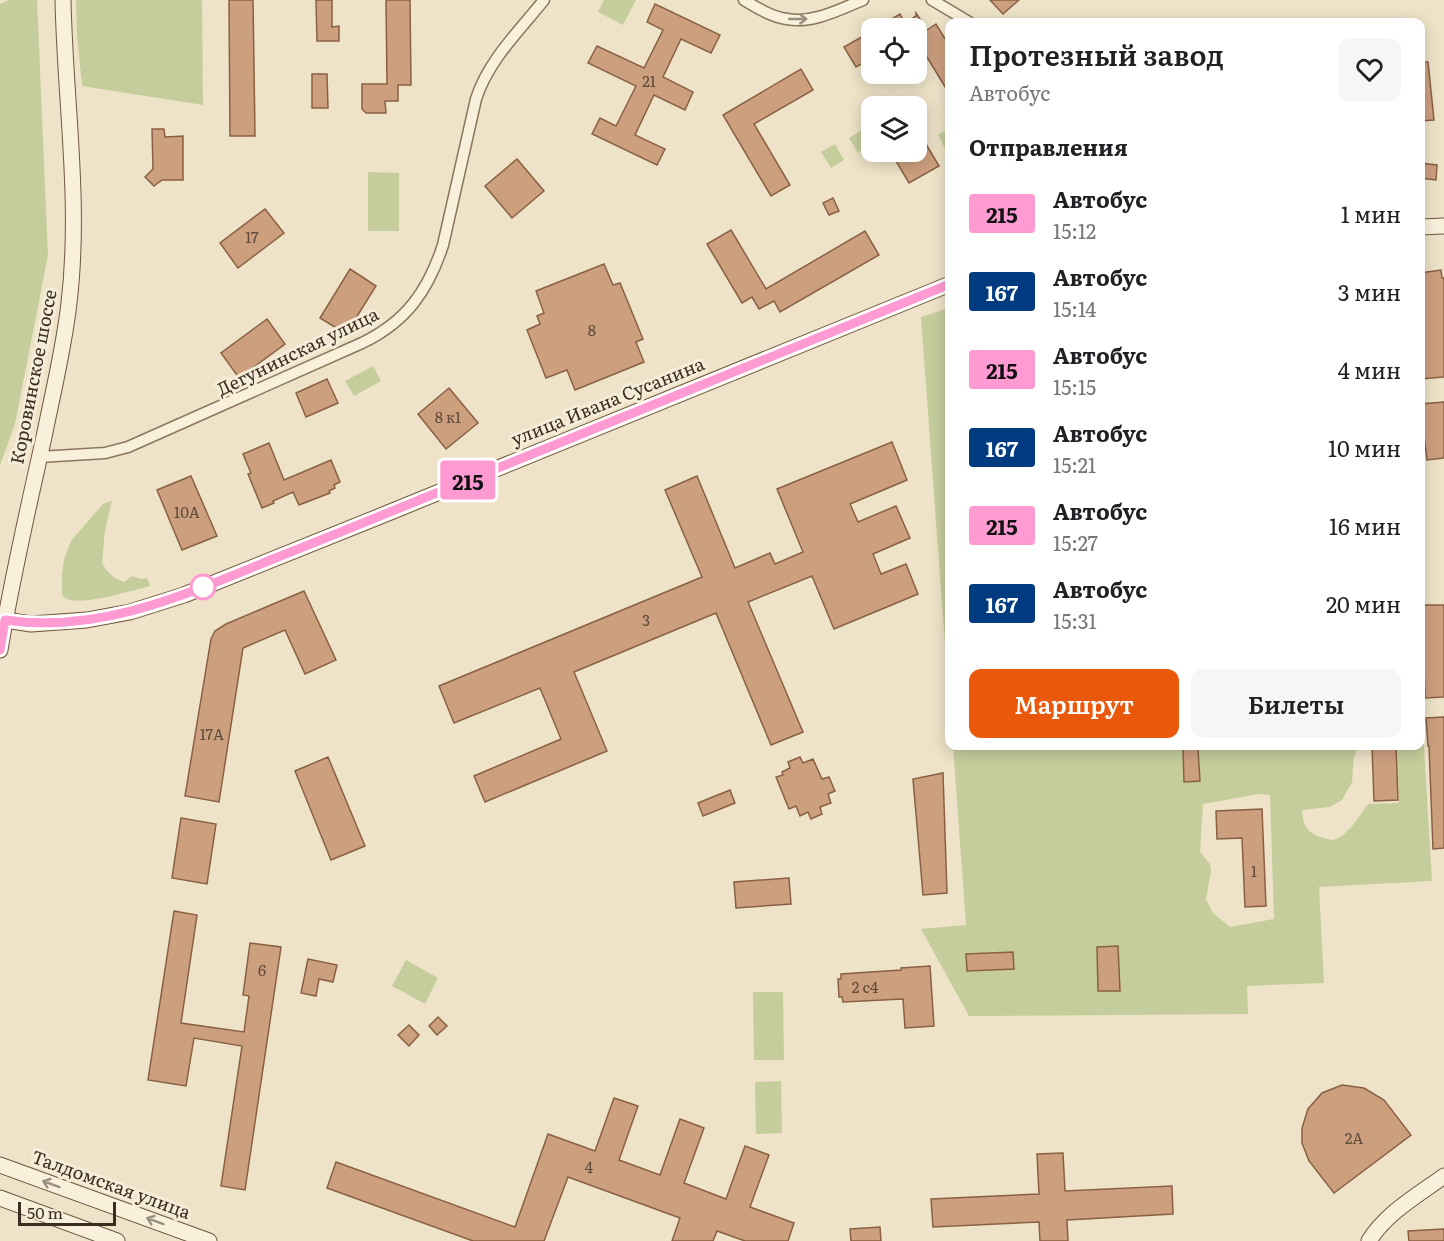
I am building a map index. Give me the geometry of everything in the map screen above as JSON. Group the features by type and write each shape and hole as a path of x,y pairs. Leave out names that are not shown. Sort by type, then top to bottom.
{"street":[{"name":"Коровинское шоссе","path":"0,650 9,594 61,357 69,303 74,244 73,182 63,0"},
{"name":"Дегунинская улица","path":"39,457 105,453 128,447 362,343 383,332 410,309 427,286 438,260 480,85 496,58 544,0"},
{"path":"744,0 784,19 797,20 815,17 863,0"},
{"path":"932,0 962,18"},
{"path":"1425,227 1444,226"},
{"name":"улица Ивана Сусанина","path":"5,620 31,624 87,620 130,612 183,595 945,286"},
{"name":"Талдомская улица","path":"0,1165 209,1241"},
{"path":"1356,1241 1444,1176"},
{"path":"0,1198 117,1241"},
{"path":"1369,1241 1383,1224 1403,1206"}],"green space":[{"path":"9,0 37,0 48,255 15,424 0,465 0,4"},
{"path":"76,0 202,0 203,105 82,86"},
{"path":"604,0 636,0 623,25 598,12"},
{"path":"861,130 861,151 858,153 849,138"},
{"path":"945,131 945,148 938,135"},
{"path":"835,144 844,160 831,168 821,152"},
{"path":"368,172 399,173 399,231 368,231"},
{"path":"945,310 945,644 921,317"},
{"path":"373,366 381,381 354,396 345,381"},
{"path":"112,501 105,530 102,563 115,578 124,582 132,576 147,578 150,586 98,599 78,601 67,599 62,595 62,575 64,559 71,541 103,504"},
{"path":"953,750 1183,750 1184,781 1200,781 1198,750 1357,750 1354,756 1352,782 1342,800 1330,807 1302,810 1307,829 1320,837 1336,839 1354,824 1368,804 1399,803 1397,750 1424,750 1432,881 1319,887 1324,983 1247,986 1248,1014 969,1016 921,929 966,925","holes":["1259,794 1270,795 1274,919 1230,927 1213,913 1206,899 1211,871 1210,864 1200,852 1203,804","1118,946 1120,990 1099,991 1097,947","1013,952 1014,968 967,970 967,954"]},
{"path":"406,960 438,978 425,1004 392,986"},
{"path":"753,992 783,992 784,1060 754,1060"},
{"path":"781,1081 782,1133 756,1134 755,1082"}],"building":[{"path":"229,0 253,0 255,136 230,136"},
{"path":"316,0 332,0 332,27 339,26 339,41 317,41"},
{"path":"386,0 410,0 411,85 398,85 398,101 385,101 386,113 366,113 362,109 362,84 387,84"},
{"path":"990,0 1019,0 1003,14"},
{"path":"655,4 720,35 711,53 681,39 663,77 693,92 685,110 654,95 635,135 665,149 657,165 592,134 600,118 616,126 636,86 588,63 597,46 644,68 663,30 647,22"},
{"path":"936,24 945,39 945,87 927,57 927,30"},
{"path":"861,37 861,64 856,67 844,47"},
{"path":"1425,62 1428,62 1434,120 1425,121"},
{"path":"801,69 813,90 754,124 790,185 771,196 723,115"},
{"path":"312,74 327,74 328,108 312,108"},
{"path":"152,129 164,129 165,137 183,136 183,180 162,180 154,186 145,177 153,169"},
{"path":"927,146 939,166 909,183 897,162 927,162"},
{"path":"517,159 544,191 512,218 485,186"},
{"path":"1425,164 1437,165 1436,180 1425,179"},
{"path":"833,198 839,211 829,215 823,203"},
{"path":"265,209 284,233 238,268 220,243"},
{"path":"731,230 766,289 865,231 879,255 780,312 774,301 759,309 752,297 742,303 707,244"},
{"path":"604,264 613,285 620,283 643,339 636,342 644,362 575,390 567,370 546,378 527,330 540,324 537,316 544,313 536,291"},
{"path":"350,269 376,286 346,334 320,318"},
{"path":"1441,270 1442,278 1444,278 1444,377 1425,379 1425,272"},
{"path":"267,319 285,344 239,378 221,353"},
{"path":"327,379 338,403 306,417 296,393"},
{"path":"449,388 478,423 446,449 418,414"},
{"path":"1444,402 1444,458 1427,460 1425,404"},
{"path":"892,442 907,480 850,504 858,522 896,506 910,538 873,554 881,574 906,564 918,594 834,629 812,576 748,602 803,732 771,745 716,613 574,672 607,751 485,802 474,776 561,739 540,688 454,723 439,686 702,577 665,490 697,476 735,568 770,553 775,564 803,552 777,489"},
{"path":"269,443 284,480 331,460 340,482 334,485 335,488 329,491 330,493 299,505 293,492 262,508 248,474 251,473 243,454"},
{"path":"191,476 217,536 182,550 157,490"},
{"path":"304,591 336,660 305,674 285,630 243,648 219,802 185,796 211,639 215,631 226,624"},
{"path":"1425,605 1444,605 1444,697 1425,698"},
{"path":"1444,717 1444,848 1433,849 1426,718"},
{"path":"1183,750 1198,750 1200,781 1184,782"},
{"path":"1372,750 1396,750 1398,800 1374,801"},
{"path":"328,757 365,846 331,860 295,771"},
{"path":"800,757 803,763 813,759 822,779 829,777 835,791 828,794 831,803 820,807 822,814 811,819 808,812 800,816 796,806 789,809 776,777 783,775 782,772 790,768 788,762"},
{"path":"943,773 947,893 923,895 913,779"},
{"path":"730,790 735,803 703,816 698,803"},
{"path":"1262,809 1266,906 1245,907 1242,838 1217,839 1216,811"},
{"path":"181,818 216,824 207,884 172,878"},
{"path":"789,878 791,904 736,908 734,882"},
{"path":"174,911 197,915 181,1023 244,1032 249,996 243,995 250,943 281,947 245,1190 221,1186 242,1046 194,1038 186,1086 148,1080"},
{"path":"1118,946 1120,991 1098,991 1097,947"},
{"path":"1013,952 1014,969 967,971 966,954"},
{"path":"308,959 337,965 333,982 319,979 316,996 301,993"},
{"path":"930,966 934,1026 905,1028 903,999 843,1002 842,997 839,997 838,979 841,979 841,974"},
{"path":"438,1017 447,1026 437,1035 429,1026"},
{"path":"409,1025 419,1035 409,1046 398,1035"},
{"path":"1342,1085 1364,1088 1384,1100 1411,1135 1334,1193 1309,1161 1302,1143 1302,1128 1308,1109 1322,1093"},
{"path":"614,1098 638,1106 619,1160 660,1175 680,1119 704,1128 684,1183 726,1199 745,1146 769,1155 750,1207 794,1223 788,1241 745,1241 717,1231 713,1241 672,1241 680,1218 568,1177 544,1241 473,1241 327,1188 336,1162 515,1227 548,1134 595,1151"},
{"path":"1063,1153 1065,1191 1172,1186 1173,1214 1067,1220 1068,1241 1040,1241 1039,1222 933,1227 931,1199 1039,1194 1037,1154"},
{"path":"880,1227 881,1241 851,1241 850,1229"},
{"path":"1444,1229 1444,1241 1409,1241 1408,1231"}],"bus line":[{"name":"215","path":"0,650 5,620 31,624 87,620 130,612 183,595 945,286"}]}
